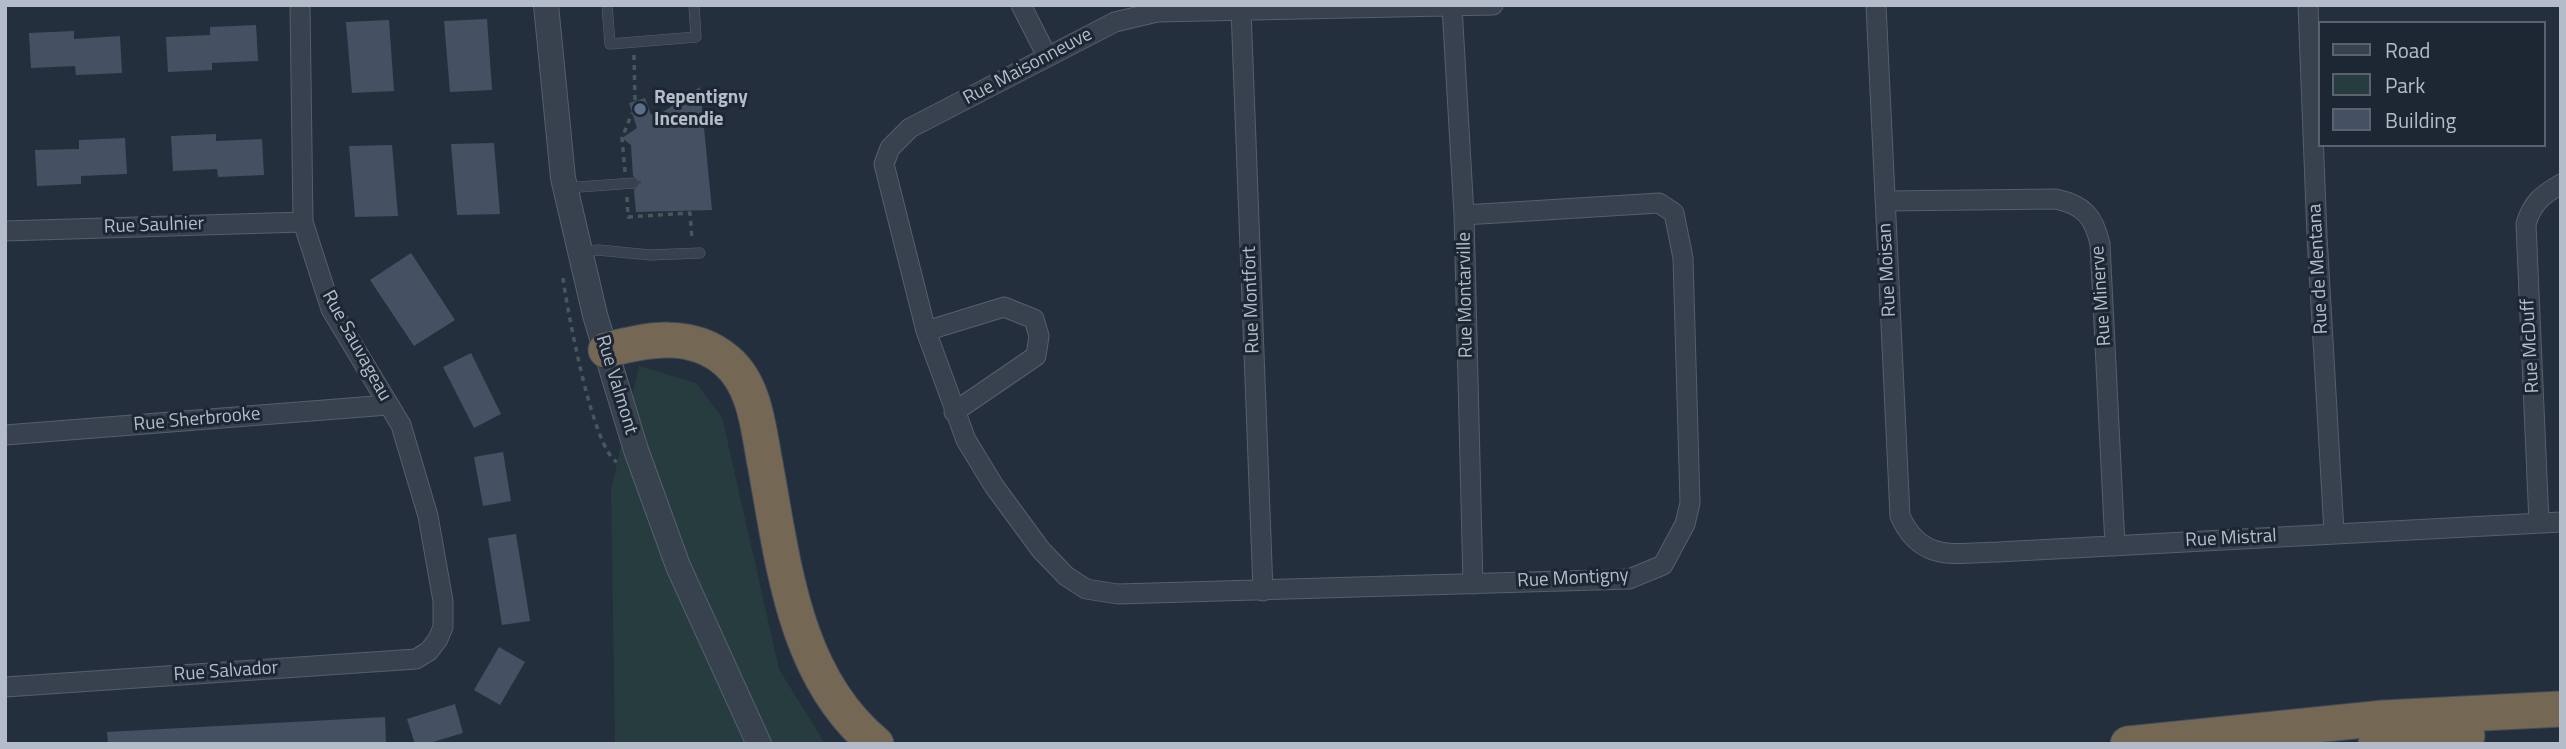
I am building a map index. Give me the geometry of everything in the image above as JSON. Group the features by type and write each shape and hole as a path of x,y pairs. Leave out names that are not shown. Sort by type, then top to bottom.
{"highway":[{"path":"606,350 653,340 688,341 718,354 738,373 753,406 791,593 804,639 815,665 836,701 876,744"},
{"path":"2128,744 2384,718 2561,709"},
{"path":"2376,744 2561,724"}],"street":[{"name":"Rue Sauvageau","path":"300,5 303,222 328,302 401,425 428,516 443,601 443,627 438,639"},
{"name":"Rue Valmont","path":"546,5 565,188 579,253 606,350 636,450 678,566 760,744"},
{"path":"1021,5 1047,56"},
{"name":"Rue Maisonneuve","path":"1118,594 1086,589 1066,576 1041,550 993,486 966,440 926,331 888,188 884,164 890,148 910,128 1115,22 1136,16 1241,9 1493,5"},
{"name":"Rue Moisan","path":"1876,5 1900,516 1908,533"},
{"name":"Rue de Mentana","path":"2308,5 2316,236 2334,532"},
{"name":"Rue Montarville","path":"1452,6 1464,215 1473,584"},
{"name":"Rue Montfort","path":"1241,9 1263,591"},
{"name":"Rue McDuff","path":"2539,523 2526,224 2531,208 2544,194 2561,184"},
{"name":"Rue Minerve","path":"1885,201 2056,199 2073,203 2085,210 2095,224 2100,244 2115,546"},
{"name":"Rue Montigny","path":"1118,594 1629,579 1663,565 1685,524 1690,503 1683,258 1674,213 1659,203 1464,215"},
{"name":"Rue Saulnier","path":"5,231 303,222"},
{"path":"926,331 1004,307 1034,319 1039,336 1036,356 954,412"},
{"name":"Rue Sherbrooke","path":"5,435 388,405"},
{"name":"Rue Mistral","path":"1908,533 1921,546 1942,554 2561,522"},
{"name":"Rue Salvador","path":"5,687 416,659 429,651 438,639"}],"lane":[{"path":"607,5 610,44 696,37 694,5"},
{"path":"565,188 630,183"},
{"path":"579,253 593,250 650,255 701,253"}],"path":[{"path":"634,65 635,101"},
{"path":"624,153 622,138 632,113"},
{"path":"630,183 628,217 690,213 691,228"}],"green space":[{"path":"639,366 696,383 722,417 779,669 825,744 615,744 611,490"}],"building":[{"path":"487,19 492,90 450,92 444,21"},
{"path":"389,20 394,91 352,93 346,22"},
{"path":"256,25 258,61 212,63 212,70 168,72 166,37 210,35 210,27"},
{"path":"74,31 74,39 120,36 122,73 76,75 75,66 31,68 29,33"},
{"path":"700,87 712,210 636,212 634,190 641,182 633,176 631,145 622,138 637,128 629,103 645,98 651,115 657,110 660,114"},
{"path":"216,134 216,141 262,139 264,175 218,177 217,169 173,171 171,136"},
{"path":"125,138 127,174 81,176 81,184 37,186 35,150 79,149 79,140"},
{"path":"494,143 500,214 457,215 451,144"},
{"path":"392,145 398,216 355,217 349,146"},
{"path":"411,253 455,320 414,346 370,280"},
{"path":"471,353 501,414 474,428 443,367"},
{"path":"503,452 511,501 483,506 474,457"},
{"path":"516,534 530,621 502,625 488,538"},
{"path":"499,647 525,662 500,705 474,690"},
{"path":"455,704 463,733 426,744 415,744 407,719"},
{"path":"385,717 386,744 108,744 107,732"}],"place":[{"name":"Repentigny Incendie","path":"640,109"}]}
